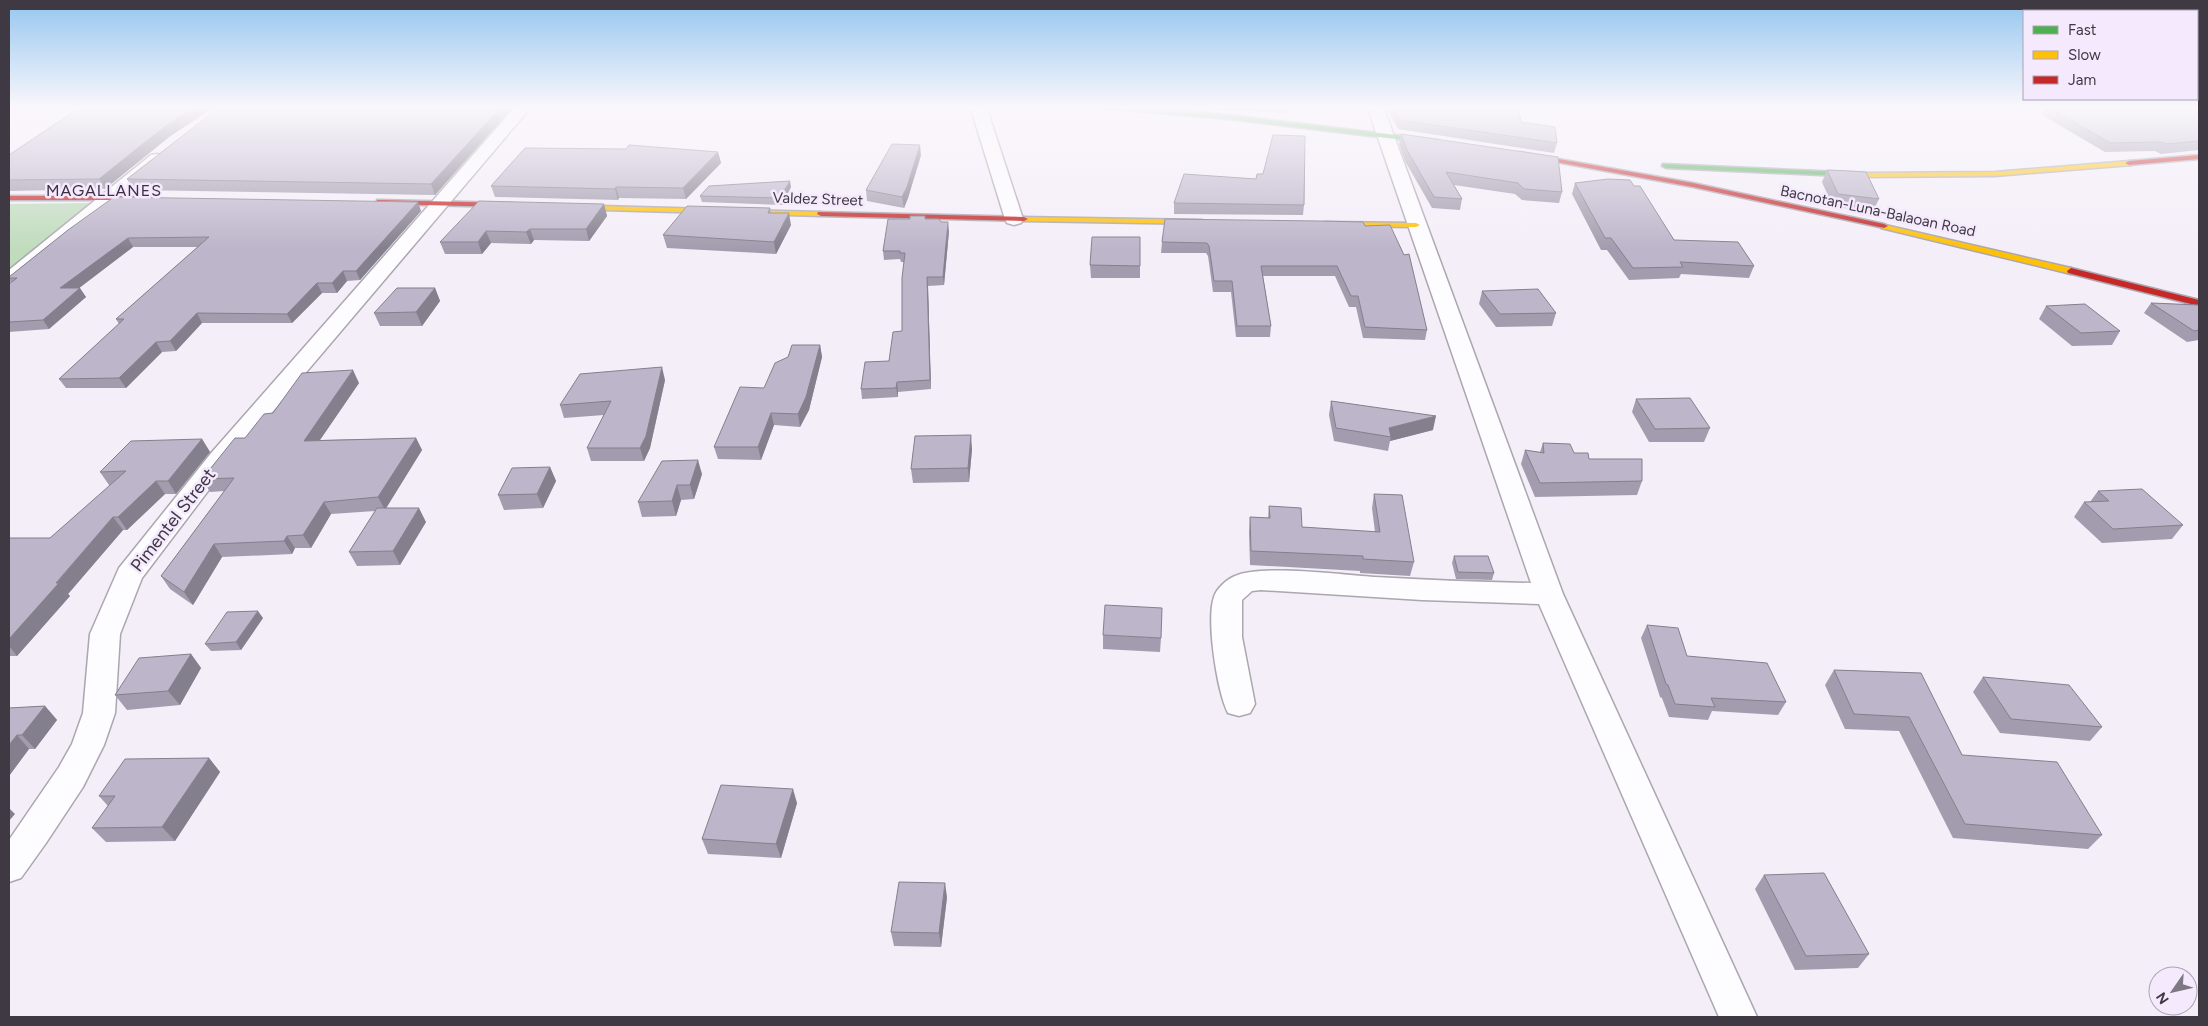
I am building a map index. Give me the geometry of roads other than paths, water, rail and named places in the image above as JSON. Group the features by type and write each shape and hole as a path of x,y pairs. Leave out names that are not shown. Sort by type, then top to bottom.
{"street":[{"path":"9,280 163,154"},
{"name":"Pimentel Street","path":"9,867 71,777 88,745 99,713 105,634 130,575 221,457 483,154"},
{"path":"993,154 1014,219"},
{"path":"1392,154 1416,225 1549,594 1738,1017"},
{"name":"Bacnotan-Luna-Balaoan Road","path":"1520,154 1870,223 2048,264 2199,303"},
{"path":"1589,166 1662,166 1789,174 1928,176 2068,169 2199,157"},
{"path":"9,198 160,198"},
{"path":"365,202 520,205"},
{"name":"Valdez Street","path":"559,206 1014,219 1210,222"},
{"path":"1318,224 1416,225"},
{"path":"1239,704 1227,639 1225,610 1228,596 1234,589 1244,583 1262,580 1422,590 1549,594"}],"district":[{"name":"MAGALLANES","path":"104,190"}]}
